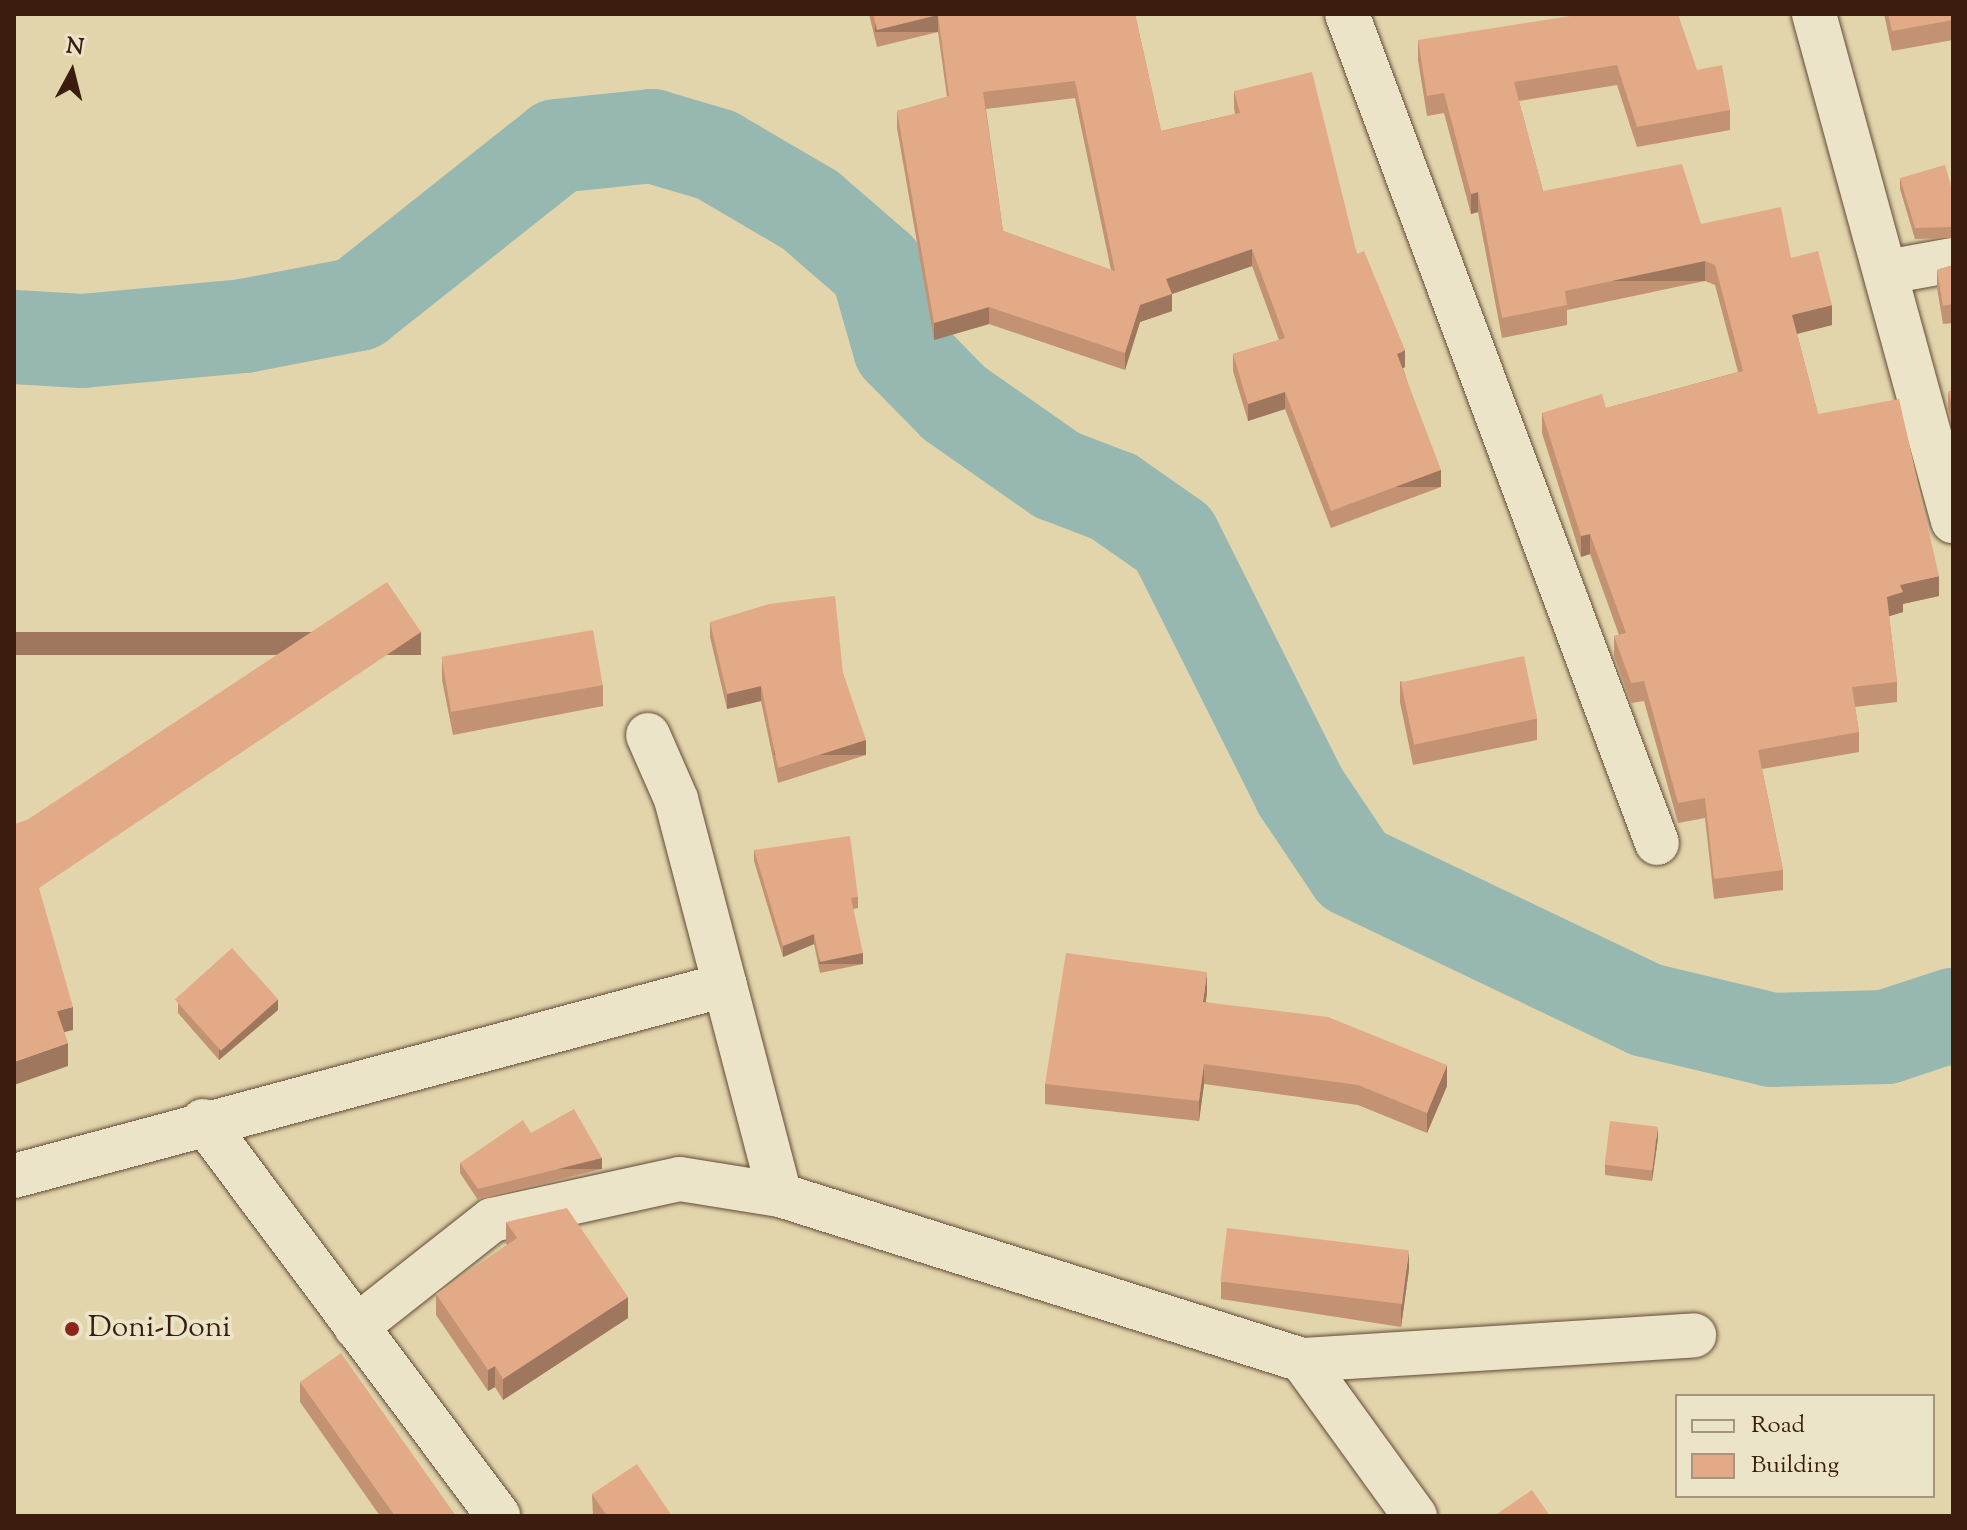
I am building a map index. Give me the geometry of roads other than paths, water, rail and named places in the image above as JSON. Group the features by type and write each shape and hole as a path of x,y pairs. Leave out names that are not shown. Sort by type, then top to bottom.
{"street":[{"path":"1347,14 1657,843"},
{"path":"1814,14 1953,521"},
{"path":"1887,272 1953,260"},
{"path":"648,735 676,799 780,1195"},
{"path":"14,1176 203,1121 725,985"},
{"path":"203,1121 498,1516"},
{"path":"356,1327 492,1220 680,1179 780,1195 1302,1360 1694,1335"},
{"path":"1302,1360 1415,1516"}],"waterway":[{"path":"14,337 82,341 244,326 358,304 557,146 652,136 716,155 810,210 877,268 900,348 954,403 1057,475 1114,497 1174,539 1300,791 1353,870 1647,1010 1772,1040 1886,1037 1953,1015"}],"place":[{"name":"Doni-Doni","path":"72,1329"}]}
